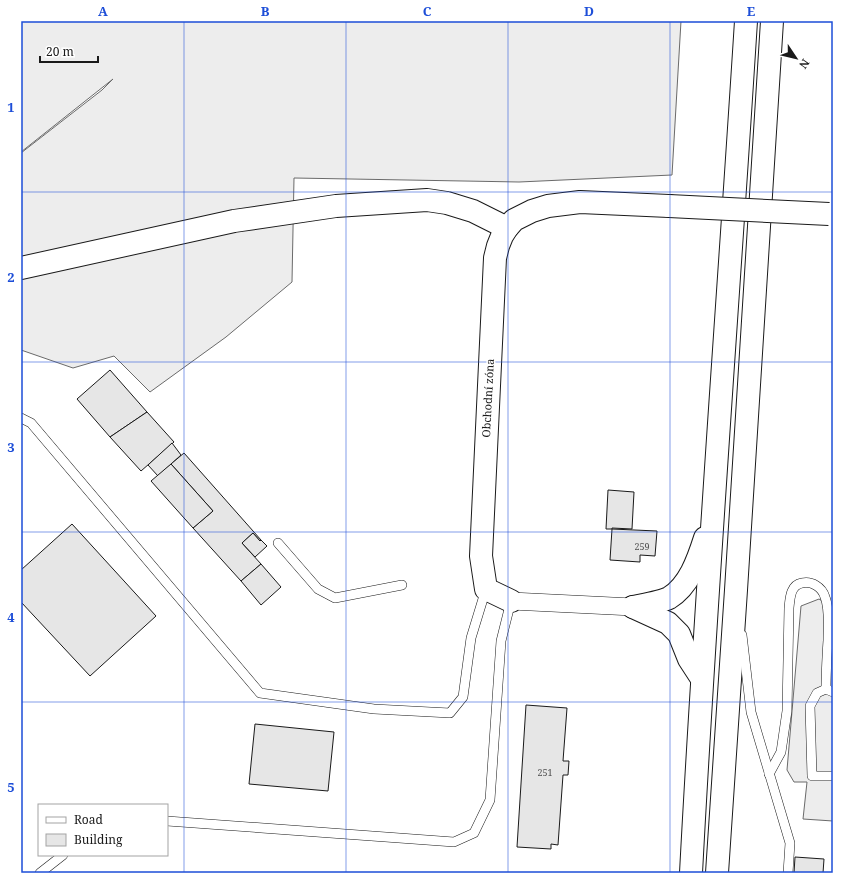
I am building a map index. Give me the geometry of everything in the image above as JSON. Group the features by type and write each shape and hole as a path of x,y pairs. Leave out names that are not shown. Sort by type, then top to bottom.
{"main road":[{"path":"691,873 702,680 746,21"},
{"path":"717,873 772,21"},
{"path":"21,268 234,221 336,206 427,200 447,203 473,211 507,228"},
{"name":"Obchodní zóna","path":"486,589 481,556 495,265 498,246 507,228 514,220 527,213 548,206 580,202 831,214"},
{"path":"633,607 668,598 687,582 700,555 714,511"},
{"path":"486,589 511,601"},
{"path":"633,607 668,623 679,634 689,659 702,680"}],"street":[{"path":"511,601 633,607"}],"lane":[{"path":"21,418 31,423 260,693 374,709 450,713 464,697 471,638 486,589"},
{"path":"278,543 318,589 335,598 402,585"},
{"path":"769,774 781,752 787,711 789,608 792,591 796,585 809,582 815,584 821,589 826,597 828,619 829,691 817,694 810,706 812,776 833,776"},
{"path":"736,590 751,712 790,843 788,873"},
{"path":"168,821 454,842 474,833 490,800 501,641 511,601"},
{"path":"40,873 62,856"}],"shaded area":[{"path":"21,21 681,21 672,175 519,182 294,178 292,282 226,337 150,392 114,356 73,368 21,350 21,153 102,90 113,79 21,152"},
{"path":"819,599 833,608 833,821 803,819 807,782 794,782 787,770 801,606"}],"building":[{"path":"110,370 147,412 110,437 77,399"},
{"path":"147,412 174,442 141,471 110,437"},
{"path":"172,443 181,455 158,476 148,465"},
{"path":"184,453 261,540 260,541 253,533 242,543 261,564 241,581 193,528 213,511 171,464"},
{"path":"171,464 213,511 193,528 151,481"},
{"path":"608,490 634,492 632,529 606,529"},
{"path":"72,524 156,616 90,676 21,602 21,570"},
{"path":"612,529 657,531 655,556 640,555 640,562 610,560"},
{"path":"253,533 267,546 255,557 242,543"},
{"path":"261,564 281,587 261,605 241,581"},
{"path":"526,705 567,708 563,761 569,761 568,775 563,775 558,845 551,844 551,849 517,847"},
{"path":"255,724 334,732 328,791 249,784"},
{"path":"795,857 824,859 823,873 794,873"}]}
